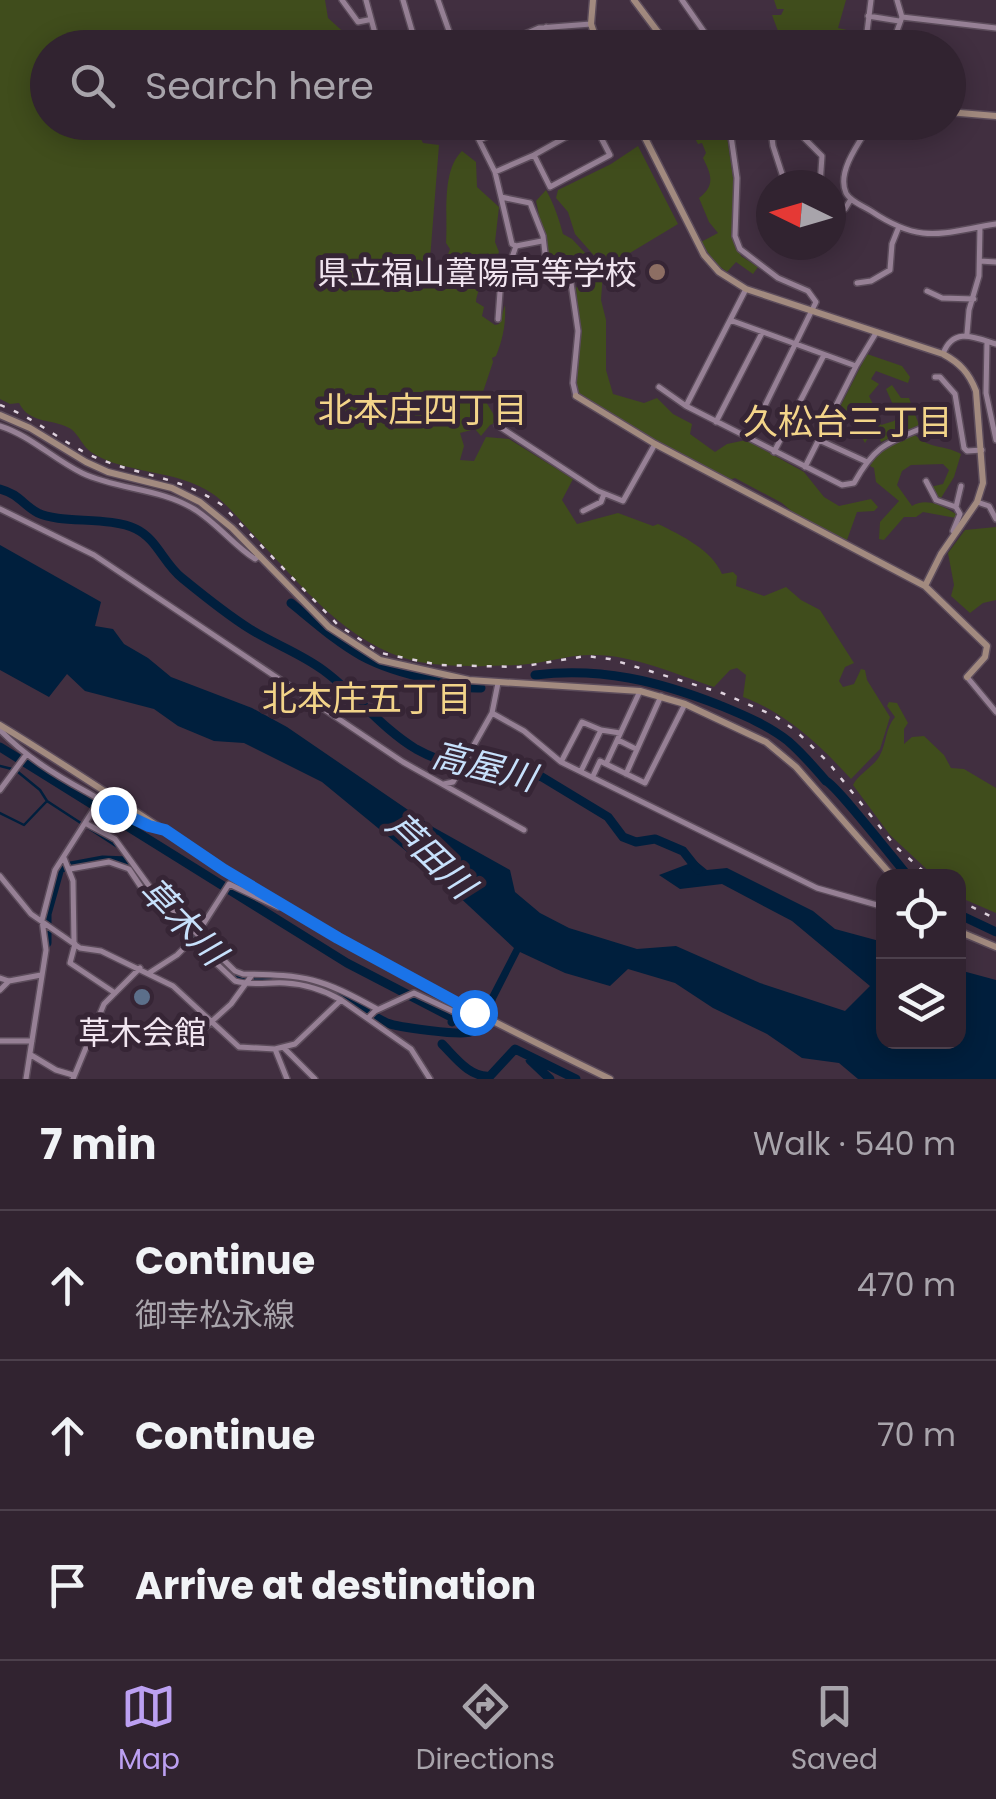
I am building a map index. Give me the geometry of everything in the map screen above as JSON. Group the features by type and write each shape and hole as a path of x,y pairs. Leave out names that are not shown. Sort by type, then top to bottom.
{"street":[{"path":"342,0 358,22 369,20"},
{"path":"366,0 373,30"},
{"path":"402,0 411,30"},
{"path":"438,0 449,30"},
{"path":"592,0 593,30"},
{"path":"634,0 656,30"},
{"path":"682,0 702,30"},
{"path":"866,30 871,0"},
{"path":"897,30 901,19 898,0"},
{"path":"868,16 996,28"},
{"path":"538,30 591,24"},
{"path":"966,114 996,116"},
{"path":"480,140 495,172 516,246 500,292 498,319"},
{"path":"495,172 561,140"},
{"path":"534,155 550,187 610,155 603,140"},
{"path":"646,140 710,264 746,289 943,354 955,360 972,380 983,483 977,502 924,586"},
{"path":"732,140 738,178 735,236 740,249 778,278 808,291 816,302 749,438"},
{"path":"773,140 781,170"},
{"path":"806,140 822,156 821,170"},
{"path":"861,140 847,169 845,188 851,199 898,229 955,234 996,224"},
{"path":"501,197 530,203 546,262 571,283 578,331 573,383 576,396 655,444 924,586 991,651 966,677 996,712"},
{"path":"846,207 851,199"},
{"path":"968,334 968,310 980,261 980,227"},
{"path":"857,283 871,281 890,270 892,244 898,229"},
{"path":"516,246 542,241"},
{"path":"980,261 996,262"},
{"path":"686,406 746,289"},
{"path":"928,291 942,298 974,298"},
{"path":"730,320 856,366"},
{"path":"716,422 762,332"},
{"path":"805,467 877,332"},
{"path":"943,354 950,341 968,334 996,344"},
{"path":"986,341 986,393 996,440"},
{"path":"774,452 824,355"},
{"path":"935,377 955,394 964,448 982,450"},
{"path":"659,387 716,422 849,486 879,447 920,430"},
{"path":"0,415 97,467 187,495 211,510 320,619 380,660 417,670 498,682 640,690 684,704 783,753 886,869"},
{"path":"497,425 604,494 623,502 655,444"},
{"path":"0,426 33,441 100,482 157,494 194,508 234,546 255,560 259,556"},
{"path":"820,440 866,461"},
{"path":"926,481 936,500 956,507 960,514 955,534"},
{"path":"956,507 961,486"},
{"path":"583,511 600,502 604,494"},
{"path":"977,502 988,506 996,519"},
{"path":"0,509 94,555 355,731 524,830"},
{"path":"444,784 453,782 491,716 498,682"},
{"path":"606,764 640,690"},
{"path":"626,774 661,696"},
{"path":"593,776 600,761 644,783 684,704"},
{"path":"491,716 524,732 580,772 817,888 876,905"},
{"path":"561,762 582,722 619,737 636,749"},
{"path":"0,728 24,758 97,804 165,830"},
{"path":"0,728 284,905 474,1012 610,1079"},
{"path":"580,772 601,730"},
{"path":"0,790 24,758"},
{"path":"97,804 68,864 74,881 74,943 70,963 115,993"},
{"path":"84,825 115,839 152,890 228,976 314,983 340,1000 373,1013 414,994 457,1013 474,1012"},
{"path":"26,1079 55,870 68,864 110,862 129,869 151,902 248,979 295,974 373,1013 411,1049 430,1079"},
{"path":"0,876 24,907 74,943 84,949 101,950 181,992 239,1047 275,1049 296,1044 340,1000"},
{"path":"148,973 178,955 194,938 230,884 278,906 284,905"},
{"path":"966,934 996,947"},
{"path":"31,1055 73,1077 104,1004 140,968"},
{"path":"0,978 9,981 40,975"},
{"path":"189,1042 212,1022 248,979"},
{"path":"0,990 9,981"},
{"path":"0,1042 32,1041"},
{"path":"284,1048 316,1079"},
{"path":"275,1049 286,1079"}],"green space":[{"path":"0,0 325,0 328,18 341,30 30,30 30,140 422,140 439,145 429,272 436,274 443,268 450,249 446,243 448,182 462,151 476,162 477,187 499,207 495,242 499,252 476,302 484,307 482,316 495,325 499,324 505,305 505,312 500,343 482,395 498,422 481,436 475,429 460,433 464,446 460,460 474,461 486,437 509,439 573,479 562,500 577,524 618,513 653,526 658,524 703,551 722,574 733,572 737,576 736,586 764,596 786,587 820,610 854,663 845,667 839,681 843,687 854,684 861,669 865,670 890,717 880,749 851,779 801,731 743,697 746,675 737,668 714,687 653,666 606,656 476,666 427,663 390,653 325,609 213,494 184,480 104,459 88,450 71,429 29,415 19,403 0,399"},
{"path":"774,0 846,0 838,28 847,30 778,30 772,15 781,15 784,9 777,9"},
{"path":"696,140 727,140 733,178 734,241 741,256 758,267 753,274 736,262 727,272 714,262 701,242 718,233 699,198 710,184 710,174 702,143"},
{"path":"638,146 678,224 605,268 575,234 568,212 556,198 558,190"},
{"path":"546,190 563,234 603,272 606,370 613,394 644,403 657,398 673,414 692,424 690,434 715,452 727,444 746,440 804,472 824,497 839,506 871,499 878,507 857,512 847,540 802,520 782,503 735,478 729,480 656,444 578,396 576,288 581,280 568,266 570,272 555,265 547,255 536,201"},
{"path":"867,354 902,366 910,377 908,383 876,371 871,379 879,384 869,396 873,416 881,425 898,416 886,389 892,385 901,398 909,398 919,425 881,442 873,417 865,443 860,434 862,419 840,407"},
{"path":"915,435 926,443 961,454 954,477 941,498 935,497 930,487 943,484 949,470 943,464 911,465 902,471 897,485 912,506 934,504 956,514 956,518 923,512 916,517 904,517 884,540 879,539 880,522 899,501 876,482 874,468 870,466 879,451"},
{"path":"996,527 996,600 983,603 970,613 951,596 954,585 948,553 965,530"},
{"path":"889,702 897,703 908,723 904,744 912,737 924,736 944,755 951,768 964,769 996,788 996,913 966,900 966,869 926,869 890,835 853,785 882,750 895,717 887,706"}],"water":[{"name":"芦田川","path":"0,545 101,602 95,626 113,629 124,644 171,677 252,708 287,727 433,827 510,870 515,892 540,913 569,928 637,949 676,946 760,983 845,1011 870,986 792,921 722,884 680,889 659,875 696,861 707,870 727,868 813,911 835,929 876,940 876,1049 966,1049 966,972 996,980 996,1079 858,1079 839,1063 802,1058 675,983 628,969 610,986 565,973 520,952 491,1009 484,1006 514,948 440,879 322,782 244,743 214,741 178,726 154,709 85,691 67,674 49,697 0,670"}],"waterway":[{"name":"高屋川","path":"0,489 47,516 136,529 207,598 250,629 323,670 416,749 470,769 542,777 608,817 623,837 636,842 655,839 683,851 698,870"},
{"path":"291,603 341,643 372,661 409,674 481,688"},
{"path":"535,675 583,673 629,678 674,689 764,725 803,755 902,869"},
{"path":"0,747 347,963 453,1018 452,1022"},
{"path":"0,766 12,769"},
{"path":"18,772 47,801 119,848"},
{"path":"0,813 24,825 46,802"},
{"name":"草木川","path":"47,943 47,914 60,868 103,860 128,861 188,936 240,976 313,983 387,1023 443,1032 470,1032 491,1000"},
{"path":"966,918 996,932"},
{"name":"草木川","path":"442,1044 463,1066 483,1076 490,1076 515,1049 576,1079"},
{"path":"530,1060 550,1079"}],"railway":[{"path":"0,405 90,455 189,487 222,505 338,625 381,653 439,665 519,667 586,656 610,659 722,693 775,716 828,762 896,847 921,869"},
{"path":"966,904 996,919"}],"place":[{"name":"県立福山葦陽高等学校","path":"657,272"},
{"name":"草木会館","path":"142,997"}],"district":[{"name":"北本庄四丁目","path":"423,409"},
{"name":"久松台三丁目","path":"848,421"},
{"name":"北本庄五丁目","path":"367,698"}],"route":[{"path":"113,809 165,830 338,938 474,1012"}]}
